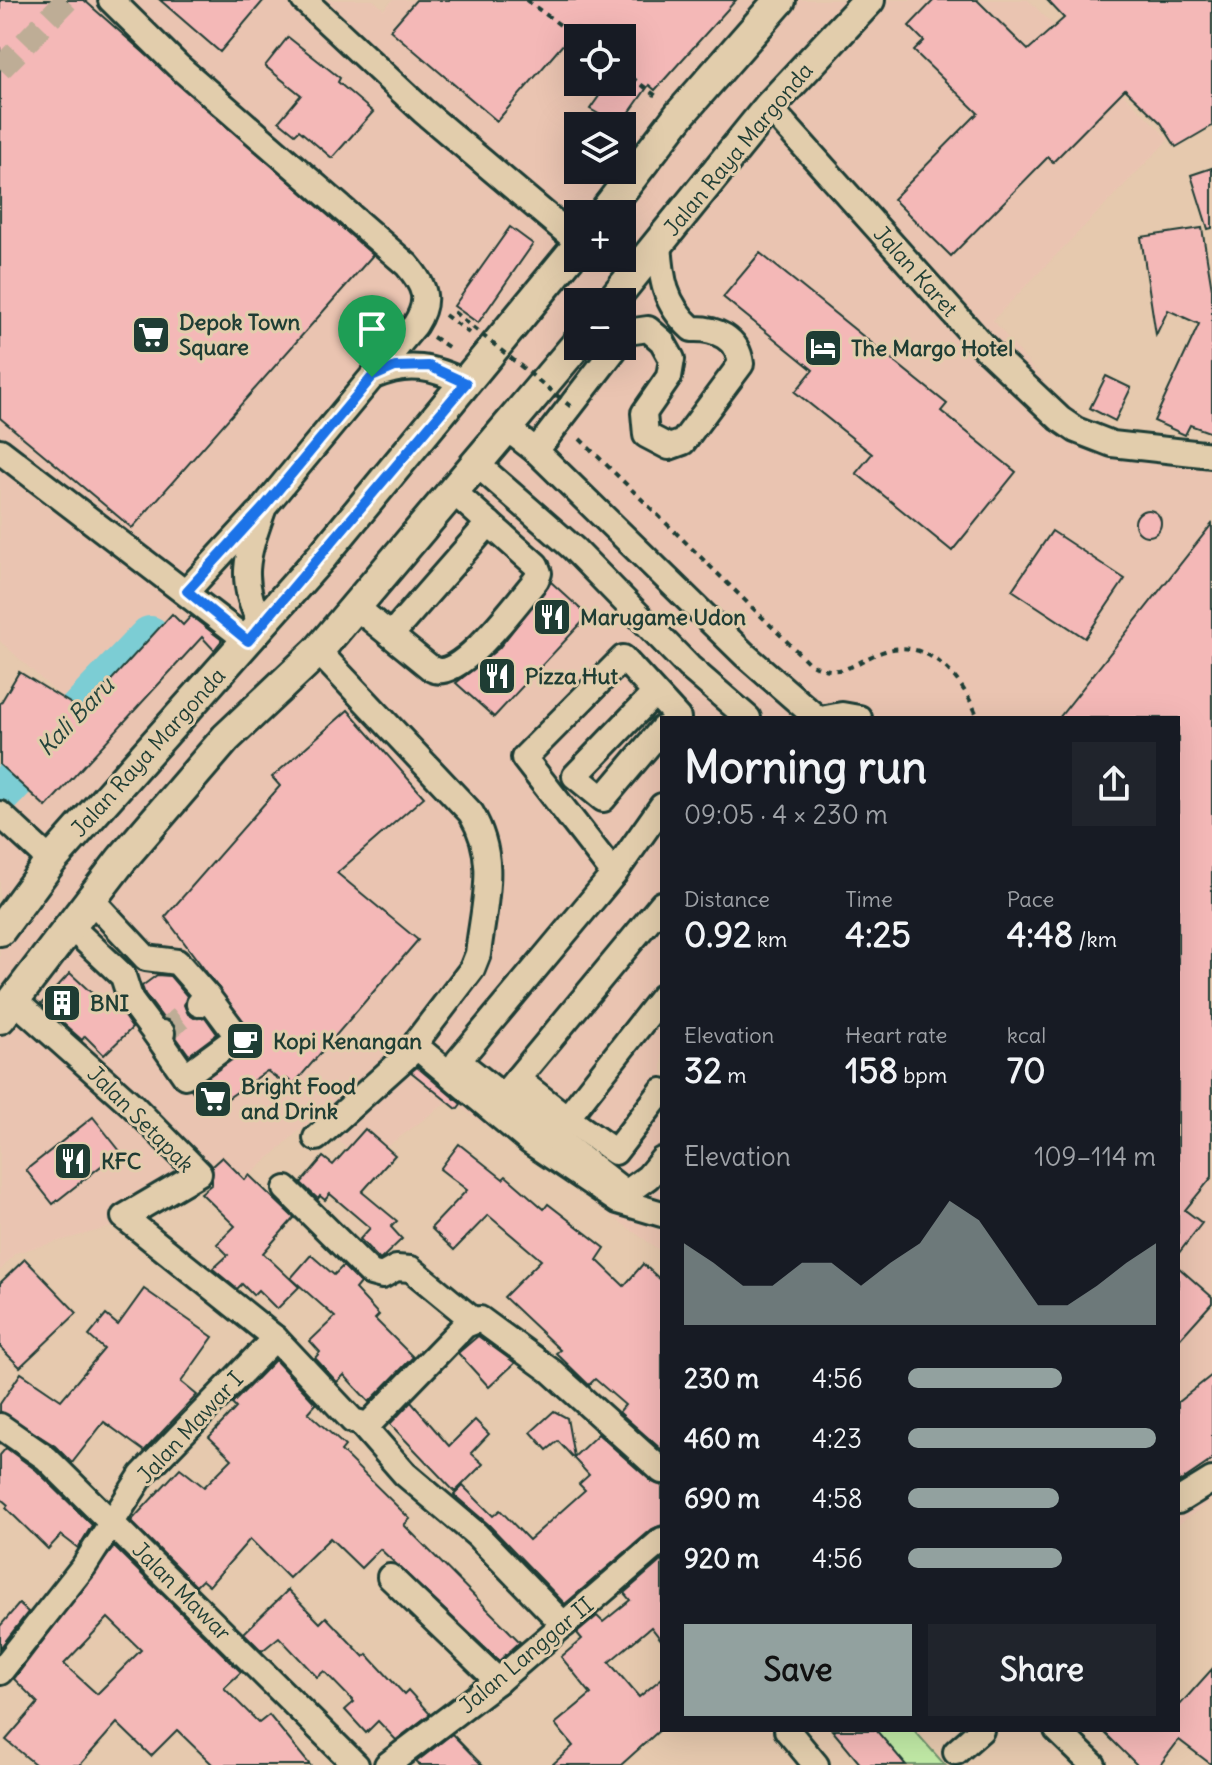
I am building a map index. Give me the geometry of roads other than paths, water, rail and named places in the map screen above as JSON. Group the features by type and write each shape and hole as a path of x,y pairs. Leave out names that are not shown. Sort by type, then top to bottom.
{"main road":[{"path":"614,200 681,113 780,0"},
{"name":"Jalan Raya Margonda","path":"622,288 769,107 869,0"},
{"name":"Jalan Raya Margonda","path":"0,930 51,861 255,633 466,383 564,261"},
{"path":"7,1009 90,898 217,750 318,651 455,493 564,360"},
{"path":"179,717 217,750"}],"street":[{"path":"111,0 178,66 407,265 426,290 426,302 415,325 264,507 187,591"},
{"path":"304,0 423,111 564,232"},
{"name":"Jalan Karet","path":"769,107 984,347 1060,419 1076,430 1112,444 1212,455"},
{"path":"636,331 648,329 662,341 672,359 669,377 644,413 646,435 669,447 683,442 741,364 739,351 727,338 711,328 692,329 674,313 661,282 659,242"},
{"path":"543,442 606,360"},
{"path":"372,377 395,367 429,366 466,383"},
{"path":"516,420 543,442 746,656 815,716"},
{"path":"0,451 187,591 255,633"},
{"path":"478,465 574,549 677,655 746,716"},
{"path":"356,607 432,669 444,672 462,664 536,580 539,573 536,565 455,493"},
{"path":"255,633 246,584 254,537 264,507"},
{"path":"391,635 489,523"},
{"path":"316,1138 417,1047 417,1041 472,969 478,954 490,856 484,834 471,813 318,651"},
{"path":"660,733 603,799 575,776 677,655"},
{"path":"614,874 524,758 623,658 668,716"},
{"path":"510,1087 626,1193 655,1168 615,1152 567,1118 510,1087 458,1061 614,874 660,809"},
{"path":"0,814 51,861"},
{"path":"69,925 123,976 131,1001 160,1035 185,1076 238,1037 204,1000 177,962 146,958 90,898"},
{"path":"510,1087 660,906"},
{"path":"567,1118 660,1000"},
{"name":"Jalan Setapak","path":"7,1009 132,1105 199,1173 124,1217 275,1338"},
{"path":"417,1047 541,1149 618,1201 660,1213"},
{"path":"615,1152 660,1094"},
{"path":"286,1189 368,1271 378,1276 401,1267 411,1269 473,1320 487,1323 551,1371 660,1469"},
{"path":"363,1426 473,1320"},
{"path":"275,1338 353,1421 363,1426 405,1474 477,1535 564,1625"},
{"name":"Jalan Mawar I","path":"0,1672 84,1566 142,1475 275,1338"},
{"name":"Jalan Mawar","path":"0,1426 46,1458 356,1765"},
{"path":"1180,1500 1210,1484"},
{"name":"Jalan Langgar II","path":"387,1765 498,1681 660,1542"},
{"path":"390,1577 498,1681"},
{"path":"788,1732 811,1763"},
{"path":"956,1752 979,1732"},
{"path":"1059,1732 1093,1765"}],"waterway":[{"name":"Kali Baru","path":"0,794 150,637"}],"tunnel":[{"path":"0,69 67,0"},
{"path":"162,1033 199,1004"}],"place":[{"name":"Depok Town Square","path":"151,335"},
{"name":"The Margo Hotel","path":"823,348"},
{"name":"Marugame Udon","path":"552,617"},
{"name":"Pizza Hut","path":"497,676"},
{"name":"BNI","path":"62,1003"},
{"name":"Kopi Kenangan","path":"245,1041"},
{"name":"Bright Food and Drink","path":"213,1099"},
{"name":"KFC","path":"73,1161"}]}
